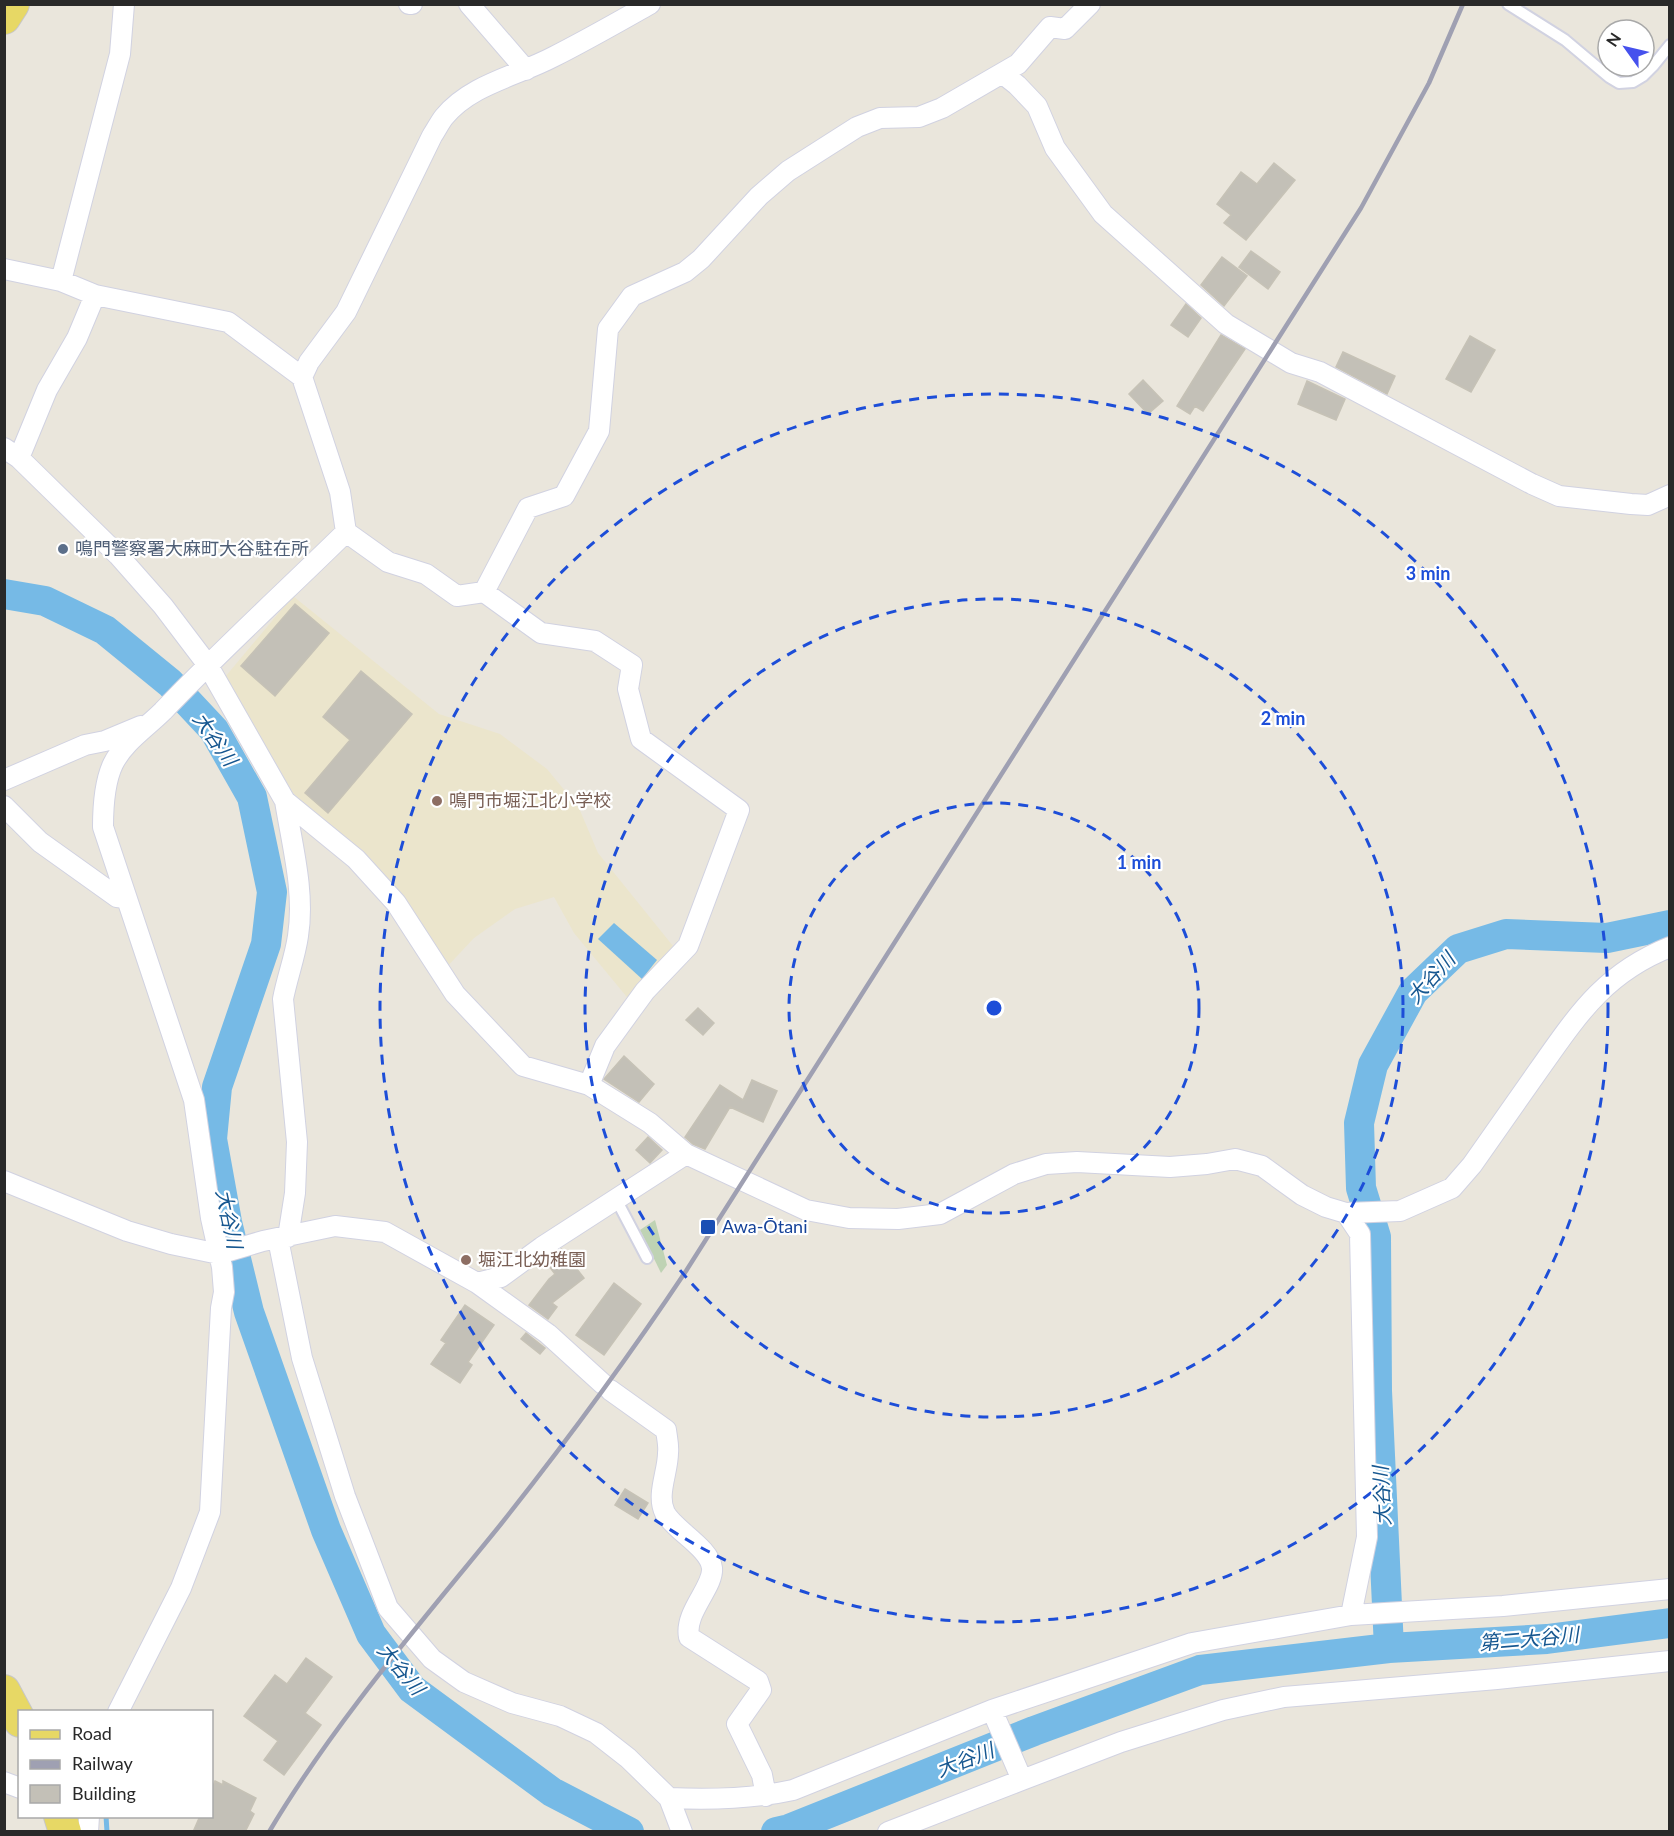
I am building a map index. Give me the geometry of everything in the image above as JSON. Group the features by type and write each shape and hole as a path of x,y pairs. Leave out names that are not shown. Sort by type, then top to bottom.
{"main road":[{"path":"4,18 13,4"},
{"path":"4,1691 18,1717"}],"street":[{"path":"61,281 120,54 124,4"},
{"path":"469,4 526,70"},
{"path":"484,592 528,508 564,496 599,430 608,329 632,296 685,272 702,259 759,196 788,171 857,127 880,118 919,117 942,108 1018,64 1050,27 1065,29 1090,4"},
{"path":"302,377 309,362 346,312 432,136 444,117 460,102 490,83 526,70 648,5"},
{"path":"1003,74 1037,106 1055,148 1103,214 1226,324 1291,363 1320,372 1559,496 1648,505 1670,495"},
{"path":"4,269 61,281 95,295 228,322 302,377 340,492 346,532 388,562 426,574 457,596 484,592 541,633 595,641 632,665 628,689 641,739 739,810 688,946 645,991 605,1046 589,1085"},
{"path":"95,295 77,338 12,453 118,555 163,606 285,801 356,859 396,903 455,993 523,1066 589,1085 650,1123 686,1154 806,1210 849,1218 898,1219 940,1214 1014,1174 1046,1164 1077,1162 1170,1167 1235,1159 1262,1166 1302,1195 1326,1207 1352,1213 1400,1211 1452,1188 1472,1165 1582,1009 1610,982 1650,955 1670,947"},
{"path":"119,1710 181,1588 210,1512 221,1308 224,1292 223,1252 211,1218 194,1100 103,827 103,803 113,765 128,744 203,668 288,590 346,532"},
{"path":"4,780 85,745 105,741 155,718"},
{"path":"285,801 299,887 298,935 283,999 297,1142 295,1193 276,1239 302,1358 345,1496 388,1608 432,1659 464,1682 512,1703 560,1716 596,1733 628,1758 675,1815 712,1800 766,1796 793,1790 994,1714 1192,1643 1351,1615 1503,1605 1670,1589"},
{"path":"4,806 40,842 117,897 125,898"},
{"path":"477,1283 501,1277 542,1247 686,1154"},
{"path":"4,1181 127,1232 171,1244 223,1252 335,1226 385,1232 477,1283 548,1334 606,1387 666,1430 669,1454 662,1495 665,1513 711,1560 713,1572 691,1617 689,1637 758,1681 760,1690 737,1724 762,1775 766,1796"},
{"path":"1351,1615 1367,1537 1360,1234 1352,1213"},
{"path":"888,1832 1021,1778 1121,1742 1223,1710 1284,1697 1497,1679 1670,1661"},
{"path":"994,1714 1021,1778"}],"lane":[{"path":"1508,4 1565,40 1609,77 1620,83 1633,82 1643,76 1670,45"},
{"path":"616,1199 647,1258"}],"shaded area":[{"name":"鳴門市堀江北小学校","path":"293,596 439,714 500,734 547,769 579,808 598,853 673,946 631,1002 574,933 554,897 515,909 474,938 444,970 387,878 293,793 225,677"}],"green space":[{"path":"655,1220 667,1265 661,1273 640,1230"}],"water":[{"path":"614,923 657,960 642,979 598,939"}],"building":[{"path":"1274,163 1295,180 1246,240 1224,223 1231,215 1217,204 1241,172 1257,184"},
{"path":"1251,251 1280,272 1268,289 1239,267"},
{"path":"1222,257 1247,276 1224,306 1201,285"},
{"path":"1186,304 1201,318 1188,337 1171,325"},
{"path":"1221,335 1245,349 1203,411 1195,406 1190,414 1177,406"},
{"path":"1470,336 1495,350 1471,392 1446,379"},
{"path":"1343,352 1395,376 1387,394 1336,367"},
{"path":"1143,380 1163,401 1148,414 1129,394"},
{"path":"1307,381 1345,399 1336,420 1298,404"},
{"path":"295,604 329,633 275,696 241,666"},
{"path":"361,671 412,714 328,813 305,793 350,740 323,717"},
{"path":"698,1008 714,1023 703,1035 686,1020"},
{"path":"624,1056 654,1084 639,1102 604,1079"},
{"path":"752,1080 777,1091 763,1122 730,1107 705,1149 693,1144 685,1137 720,1085 743,1100"},
{"path":"648,1137 662,1150 650,1163 636,1150"},
{"path":"561,1249 584,1278 552,1303 557,1307 548,1319 529,1305 555,1274 545,1261"},
{"path":"614,1283 641,1304 604,1355 576,1335"},
{"path":"465,1305 494,1325 468,1362 472,1365 460,1383 431,1364 446,1343 441,1340"},
{"path":"526,1333 545,1348 540,1354 521,1339"},
{"path":"625,1489 648,1503 638,1519 615,1505"},
{"path":"306,1658 332,1677 305,1713 321,1725 284,1775 264,1760 278,1741 244,1716 275,1675 287,1684"},
{"path":"215,1781 223,1785 223,1781 256,1798 250,1811 254,1814 245,1832 193,1832 199,1818 213,1818"}],"waterway":[{"name":"大谷川","path":"4,594 45,601 105,630 170,683 214,730 252,797 272,892 266,944 217,1087 212,1139 227,1222 249,1312 326,1530 371,1634 412,1689 552,1792 629,1832"},
{"name":"大谷川","path":"1389,1648 1377,1391 1376,1237 1361,1188 1359,1123 1373,1065 1413,992 1458,949 1506,934 1607,938 1670,925"},
{"name":"大谷川","path":"776,1832 789,1829 1034,1731 1200,1670 1389,1648 1547,1639 1670,1623"},
{"path":"106,1818 107,1832"}],"railway":[{"path":"269,1832 350,1712 549,1462 619,1368 686,1271 1361,208 1429,83 1463,4"}],"place":[{"name":"鳴門警察署大麻町大谷駐在所","path":"63,549"},
{"name":"鳴門市堀江北小学校","path":"437,801"},
{"name":"Awa-Ōtani","path":"708,1227"},
{"name":"堀江北幼稚園","path":"466,1260"}],"water label":[{"name":"第二大谷川","path":"1529,1639"}]}
